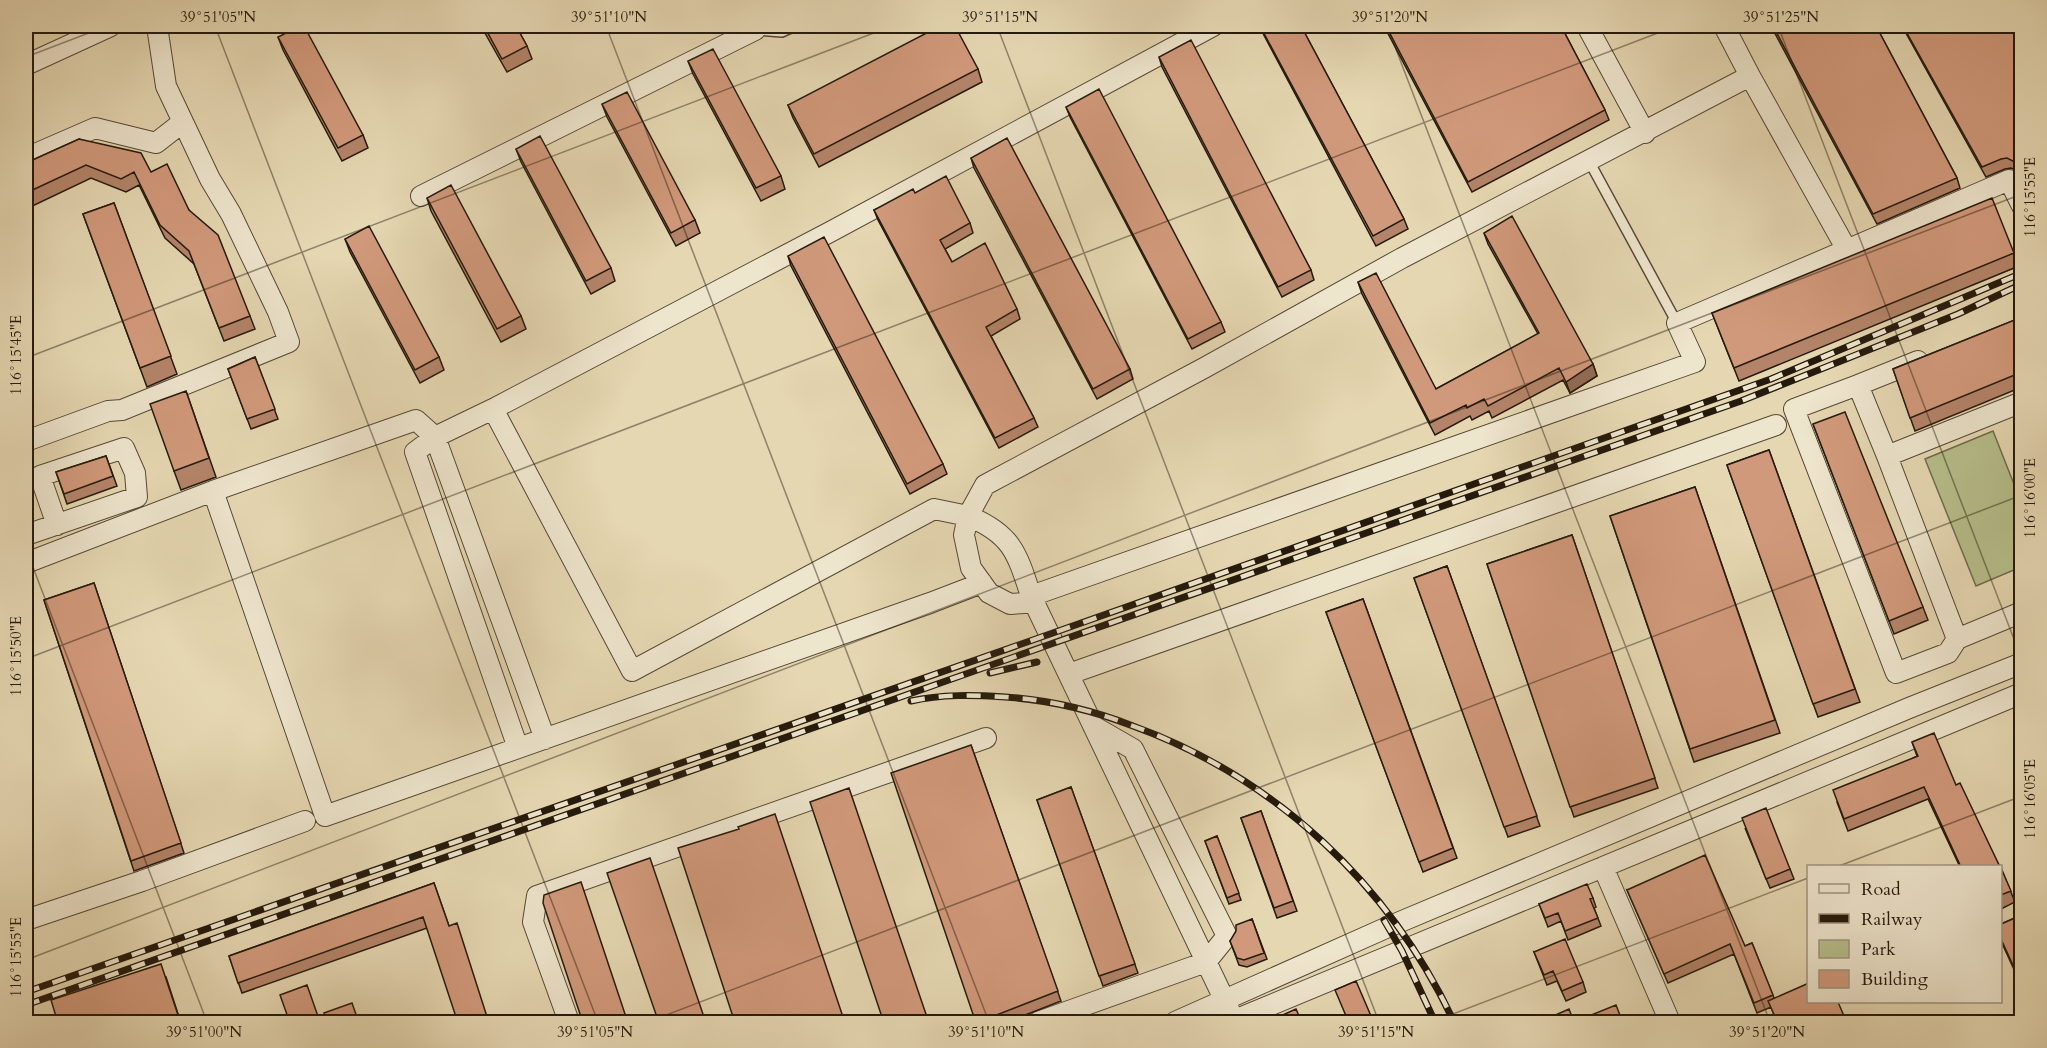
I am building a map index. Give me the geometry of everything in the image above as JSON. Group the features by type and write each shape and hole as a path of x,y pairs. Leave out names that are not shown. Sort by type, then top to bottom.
{"street":[{"path":"26,65 111,26"},
{"path":"26,441 108,411 122,410 288,342 278,312 236,223 210,179 166,86 157,26"},
{"path":"518,748 415,452 435,437 493,409 830,232 1213,26"},
{"path":"1587,26 1645,133"},
{"path":"1724,26 1847,250"},
{"path":"421,196 754,28"},
{"path":"1750,76 1645,133 1402,258 985,485 968,516 964,535 971,568 989,593 1010,604 1024,603 1031,596 1695,362 1677,323 2009,180 2022,206"},
{"path":"26,158 95,128 156,143 183,122"},
{"path":"1934,354 1794,409 1896,672 1948,652 1957,639 2022,612"},
{"path":"1858,385 1957,639"},
{"path":"1887,456 2022,402"},
{"path":"493,409 632,671 934,509 968,516 989,525 1007,540 1018,557 1031,596 1233,1022 2022,693"},
{"path":"26,563 213,491 416,420 435,437 545,739"},
{"path":"1069,674 1776,425"},
{"path":"26,535 57,525 137,497 135,473 124,448 40,476 57,525"},
{"path":"213,491 326,816 982,583"},
{"path":"1175,1023 1388,927 1898,712 2022,663"},
{"path":"1038,1023 1206,962 1227,936 1133,748 1093,726"},
{"path":"569,1023 533,922 537,896 986,738"},
{"path":"26,920 142,881 305,821"},
{"path":"1603,867 1670,1023"}],"lane":[{"path":"754,28 782,32 795,26"},
{"path":"1589,161 1677,323"}],"green space":[{"path":"1993,431 2021,502 2021,567 1976,586 1925,459"}],"building":[{"path":"304,26 363,135 338,148 278,37"},
{"path":"484,26 516,26 527,46 502,59"},
{"path":"940,26 955,26 978,69 814,154 788,105"},
{"path":"1260,26 1301,26 1404,219 1373,236"},
{"path":"1386,26 1561,26 1605,110 1468,182"},
{"path":"1773,26 1876,26 1957,178 1873,214"},
{"path":"1903,26 2022,26 2022,177 2013,161 2007,158 1982,167"},
{"path":"1191,40 1311,270 1278,287 1159,57"},
{"path":"713,49 781,176 756,188 688,61"},
{"path":"1099,89 1221,322 1188,339 1066,107"},
{"path":"627,92 695,220 671,233 602,104"},
{"path":"540,136 611,268 586,281 516,149"},
{"path":"1007,138 1130,369 1093,389 971,158"},
{"path":"79,139 141,153 151,172 167,164 189,210 218,235 250,316 219,328 189,251 160,225 134,172 121,179 86,165 26,193 26,163"},
{"path":"946,176 970,223 940,240 952,262 985,243 1017,309 986,327 1034,418 995,438 874,210 913,189 915,193"},
{"path":"451,185 521,316 497,329 427,198"},
{"path":"1992,198 2014,253 1734,368 1712,313"},
{"path":"114,203 171,356 140,368 83,214"},
{"path":"1512,216 1593,364 1566,382 1559,368 1488,406 1484,399 1467,408 1466,405 1430,423 1358,282 1376,273 1436,389 1539,333 1484,233"},
{"path":"369,226 439,357 415,370 345,239"},
{"path":"824,237 943,464 907,484 788,256"},
{"path":"2022,317 2022,372 1910,418 1893,369"},
{"path":"255,357 275,409 247,419 228,369"},
{"path":"186,391 209,458 174,471 150,404"},
{"path":"1845,412 1923,607 1889,621 1813,424"},
{"path":"1769,450 1855,689 1813,704 1727,465"},
{"path":"106,456 113,476 64,494 56,472"},
{"path":"1695,487 1775,720 1690,749 1610,516"},
{"path":"1572,535 1655,778 1570,807 1487,564"},
{"path":"1447,566 1537,816 1504,827 1414,578"},
{"path":"94,583 181,843 131,861 44,600"},
{"path":"1363,599 1453,848 1419,862 1326,612"},
{"path":"1934,733 1956,785 1960,783 1999,865 1960,865 1924,787 1844,819 1833,790 1918,756 1912,742"},
{"path":"2022,744 2022,756 2018,746"},
{"path":"971,745 1058,991 976,1023 891,773"},
{"path":"1071,787 1135,964 1099,976 1037,800"},
{"path":"849,788 929,1023 884,1023 810,802"},
{"path":"1766,808 1790,869 1766,879 1742,818"},
{"path":"1261,811 1293,901 1274,908 1241,818"},
{"path":"775,814 845,1023 735,1023 678,848 739,829 738,827"},
{"path":"1217,836 1239,893 1227,898 1205,841"},
{"path":"1705,855 1745,946 1752,943 1773,995 1754,1003 1730,944 1664,974 1627,890"},
{"path":"650,858 706,1023 659,1023 607,873"},
{"path":"2002,870 2011,891 2002,895"},
{"path":"581,882 628,1023 583,1023 543,903 544,895"},
{"path":"434,883 449,926 457,923 489,1023 458,1023 423,917 238,983 229,956"},
{"path":"1587,884 1598,918 1565,931 1558,913 1545,918 1539,904"},
{"path":"2022,915 2022,985 2002,941 2002,924"},
{"path":"1252,919 1264,953 1244,960 1237,958 1230,941 1236,931 1236,925"},
{"path":"1565,939 1583,982 1562,991 1553,971 1544,975 1534,952"},
{"path":"161,964 179,1018 164,1023 58,1023 51,1000"},
{"path":"1356,981 1374,1023 1349,1023 1335,990"},
{"path":"1807,984 1807,1003 1838,1003 1847,1023 1778,1023 1768,1001"},
{"path":"307,985 320,1022 290,1023 280,995"},
{"path":"352,1003 359,1023 328,1023 324,1013"},
{"path":"1616,1005 1623,1023 1553,1023 1551,1017 1569,1009 1574,1022"},
{"path":"1296,1009 1302,1023 1267,1023 1267,1022"}],"railway":[{"path":"26,992 1771,379 2022,273"},
{"path":"26,1005 1741,401 1958,314 2022,284"},
{"path":"990,673 1037,662"},
{"path":"911,701 946,696 982,696 1022,698 1070,707 1133,726 1185,748 1234,775 1281,806 1323,842 1362,882 1397,925 1428,972 1454,1022"},
{"path":"1384,920 1402,951 1435,1022"}]}
